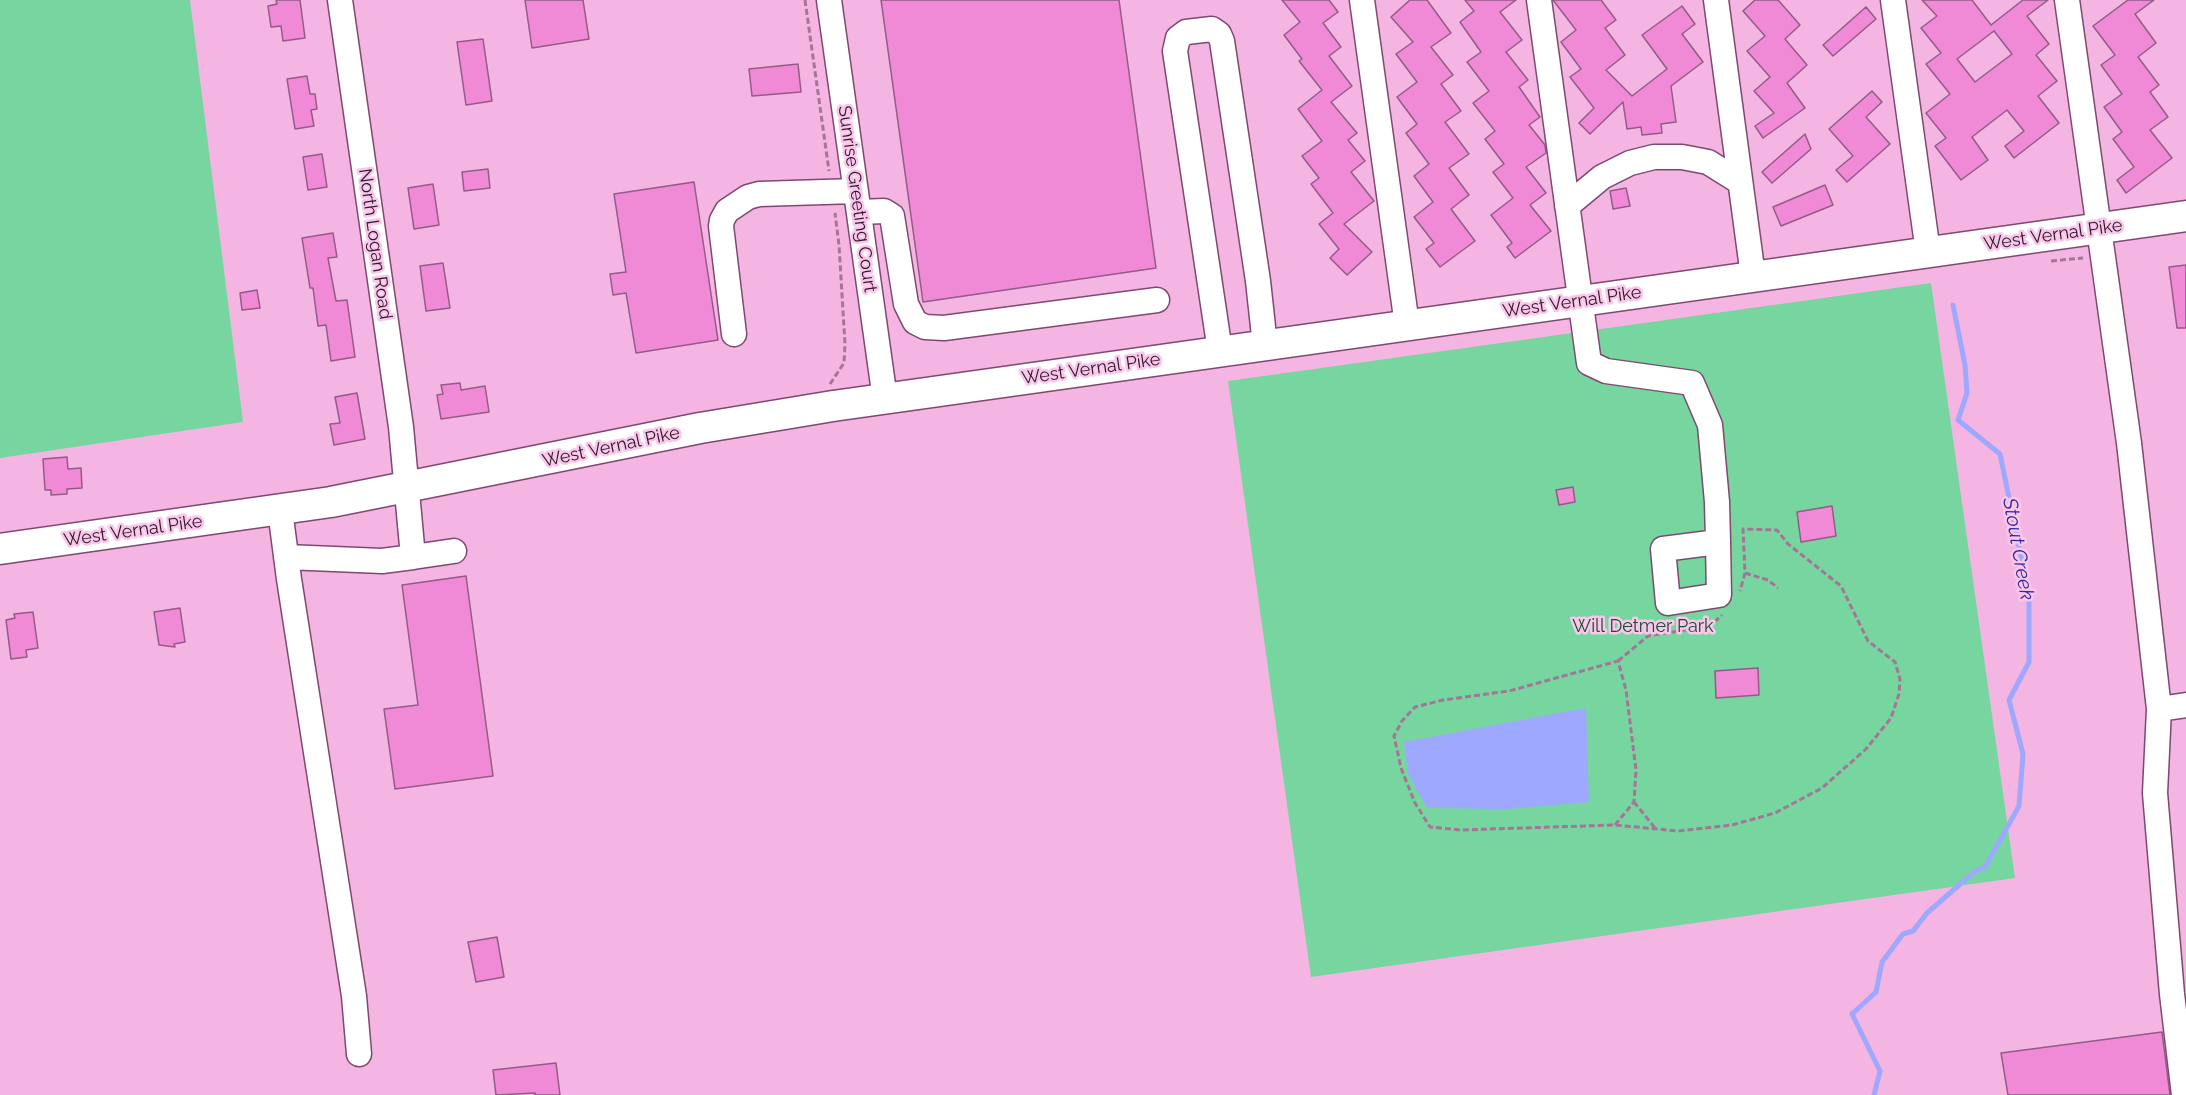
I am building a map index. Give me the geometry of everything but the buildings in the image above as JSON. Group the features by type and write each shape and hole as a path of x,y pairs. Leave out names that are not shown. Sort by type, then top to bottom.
{"main road":[{"name":"West Vernal Pike","path":"0,549 280,510 407,488 700,428 885,399 1929,252 2101,243 2186,216"}],"street":[{"name":"North Logan Road","path":"340,0 401,427 413,557"},
{"name":"Sunrise Greeting Court","path":"829,0 885,399"},
{"path":"1362,0 1407,325"},
{"path":"1539,0 1589,363 1606,371 1692,383 1710,425 1718,542"},
{"path":"1716,0 1754,276"},
{"path":"1893,0 1929,252"},
{"path":"2067,0 2129,444 2159,709 2155,793 2172,994 2184,1095"},
{"path":"1220,351 1175,51 1178,38 1186,32 1212,29 1219,34 1222,41 1258,281 1265,345"},
{"path":"1568,206 1602,177 1630,163 1654,157 1682,157 1708,162 1740,182"},
{"path":"734,334 722,219 727,211 748,197 759,194 857,201 892,216 906,304 915,321 925,327 944,328 1157,300"},
{"path":"280,510 354,996 359,1054"},
{"path":"286,557 382,561 454,551"},
{"path":"2159,709 2186,705"}],"path":[{"path":"2048,261 2101,243"},
{"path":"1728,608 1710,626 1648,636 1618,661 1509,691 1443,700 1415,707 1402,721 1394,736 1401,768 1415,803 1430,827 1461,830 1615,825 1678,831 1721,826 1775,813 1822,788 1866,749 1891,718 1899,694 1900,679 1894,662 1868,641 1841,586 1788,544 1777,530 1743,529 1745,573 1739,594"},
{"path":"1745,573 1768,580 1778,588"},
{"path":"1615,825 1634,802 1636,770 1626,690 1618,661"},
{"path":"1634,802 1655,828"}],"green space":[{"path":"0,0 190,0 243,422 0,458"},
{"name":"Will Detmer Park","path":"1931,283 2015,878 1311,977 1228,381"}],"water":[{"path":"1586,708 1589,802 1506,809 1427,808 1408,773 1404,742"}],"waterway":[{"name":"Stout Creek","path":"1874,1095 1880,1071 1852,1014 1876,992 1882,962 1903,934 1913,931 1927,913 1974,872 1985,867 2019,806 2023,754 2009,700 2029,662 2029,595 2000,454 1958,420 1967,393 1965,365 1953,305"}]}
